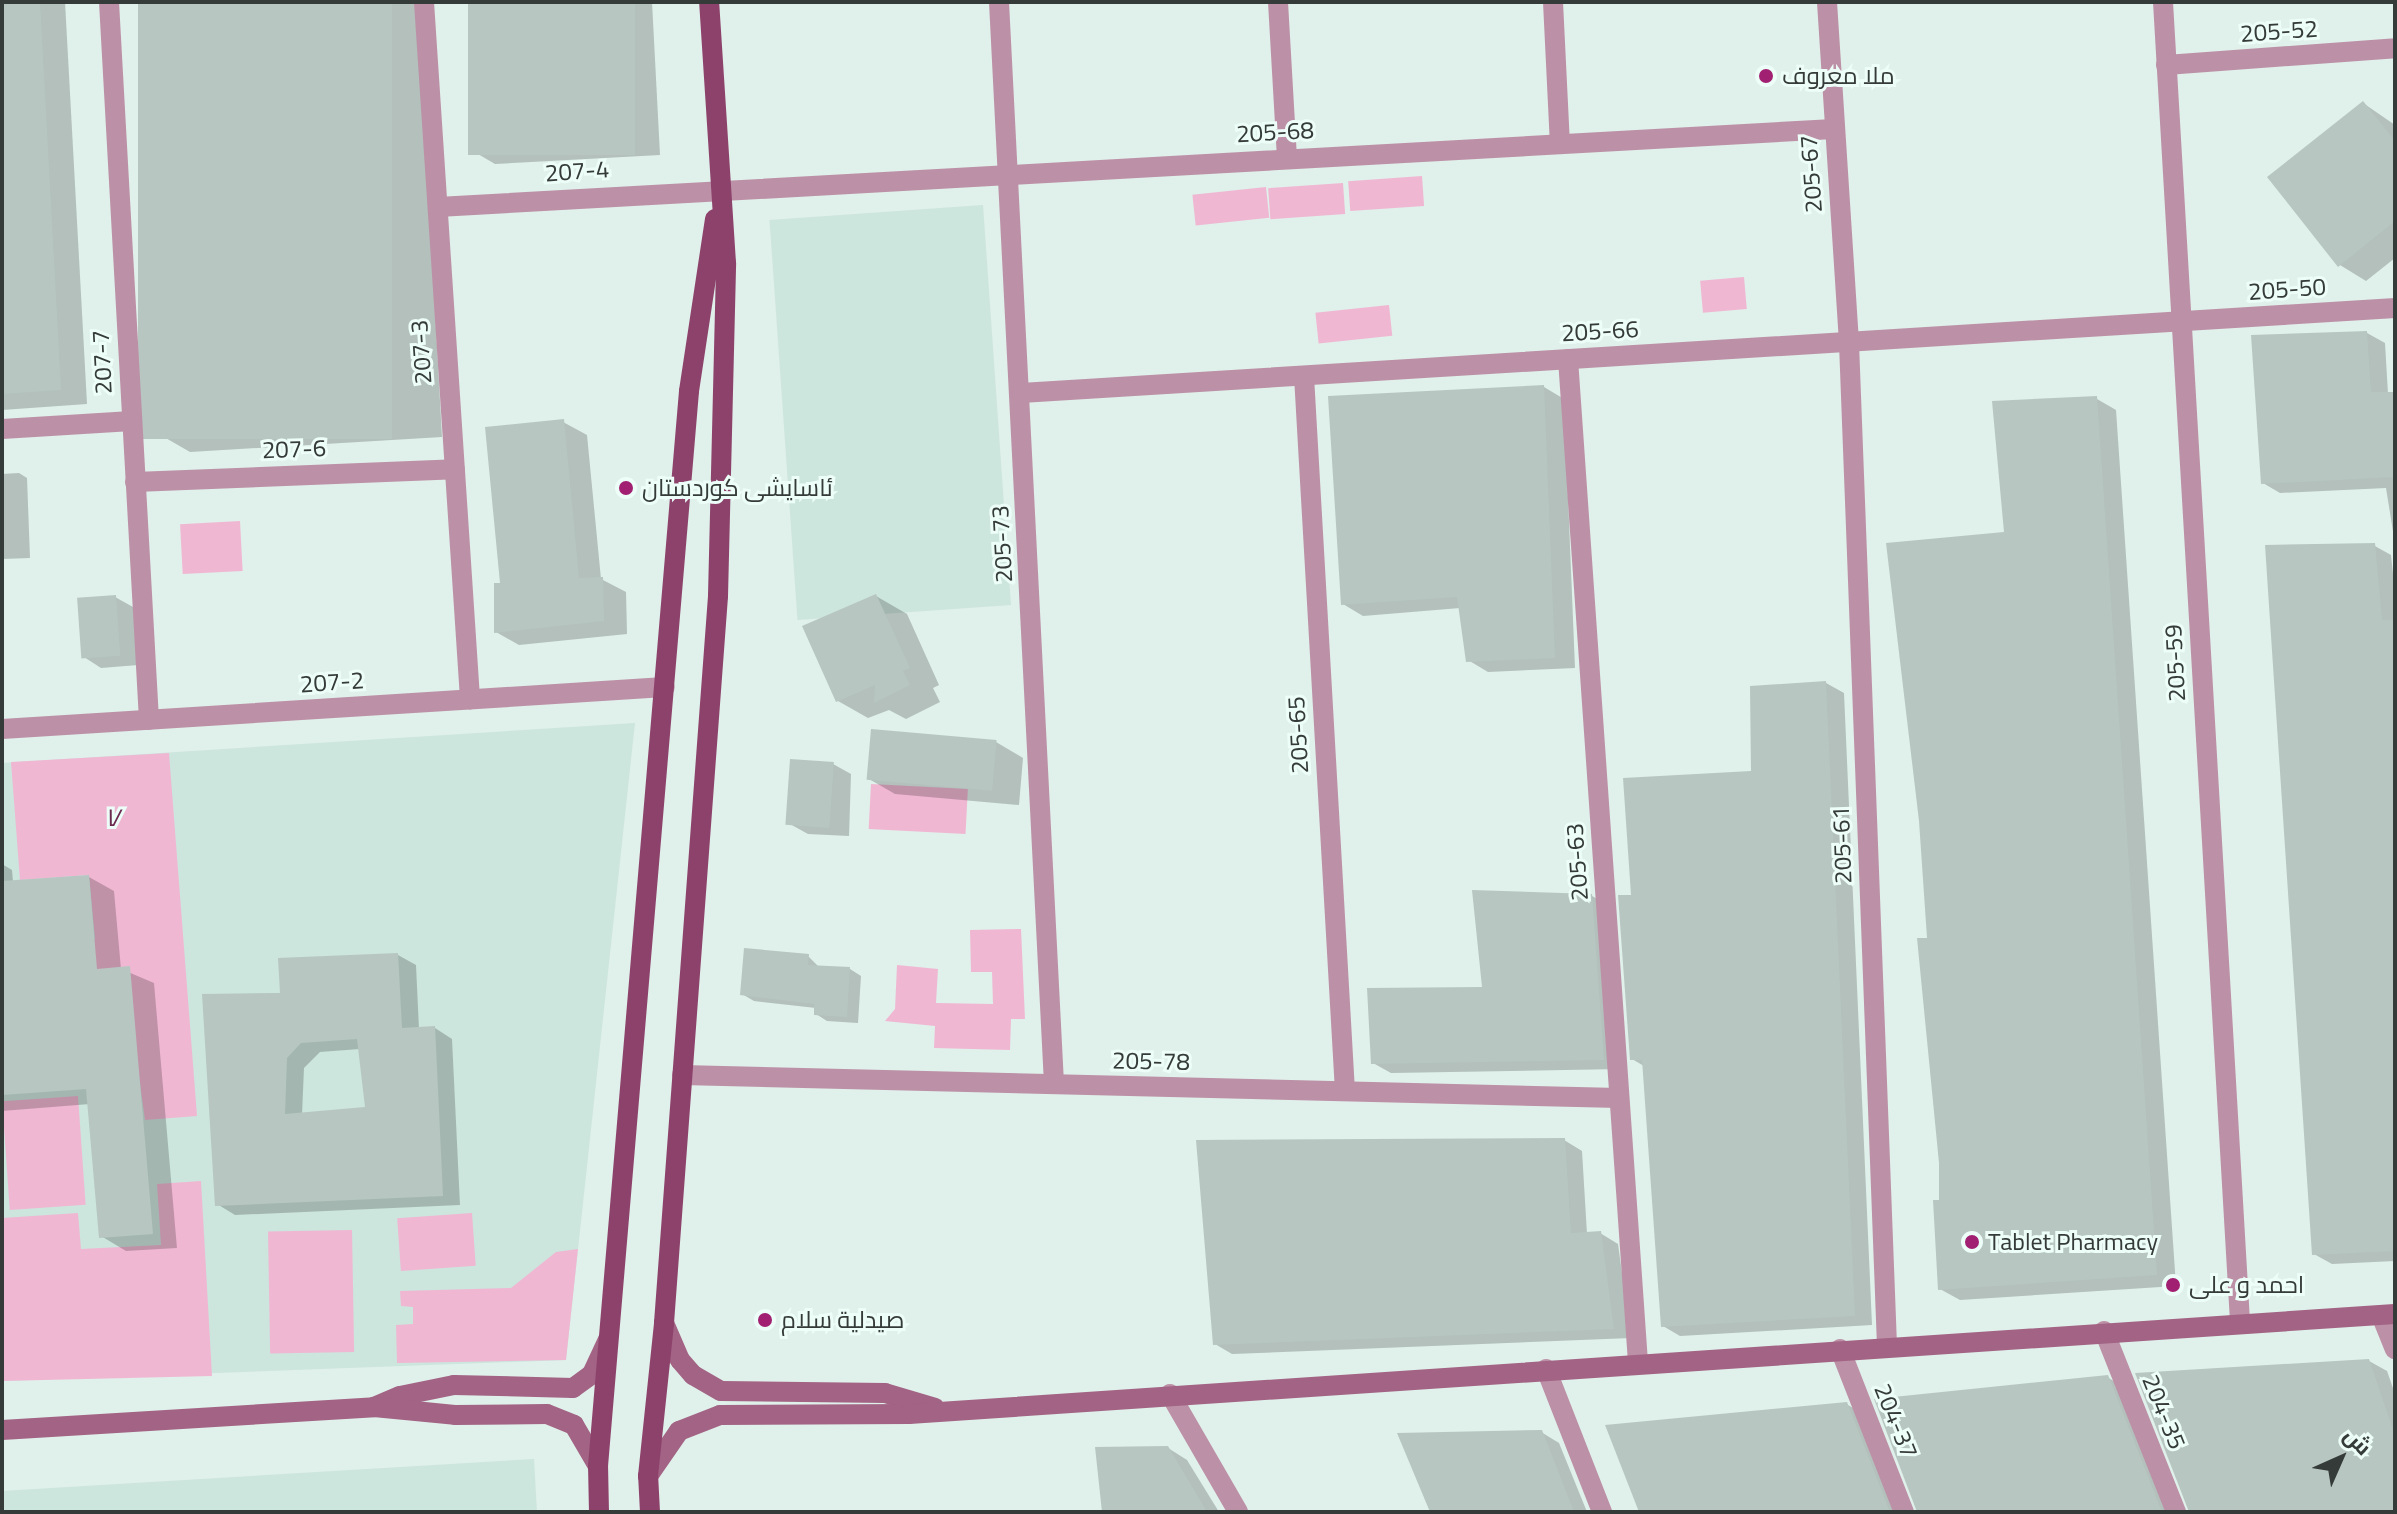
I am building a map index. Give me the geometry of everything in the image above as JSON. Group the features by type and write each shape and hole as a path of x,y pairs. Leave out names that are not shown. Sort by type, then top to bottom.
{"main road":[{"path":"650,1512 648,1476 664,1323 718,596 726,263 709,2"},
{"path":"599,1512 598,1466 612,1332 689,391 720,187"}],"street":[{"name":"207-7","path":"109,2 149,720"},
{"name":"207-3","path":"424,2 470,699"},
{"name":"205-73","path":"999,2 1054,1084"},
{"path":"1278,2 1287,158"},
{"path":"1553,2 1560,144"},
{"name":"205-67","path":"1827,2 1849,343"},
{"name":"205-59","path":"2163,2 2240,1321"},
{"name":"205-52","path":"2166,65 2395,48"},
{"name":"205-68","path":"720,187 1834,129"},
{"name":"207-4","path":"438,207 720,187"},
{"name":"205-50","path":"2182,322 2395,308"},
{"name":"205-66","path":"1021,393 2182,322"},
{"name":"205-61","path":"1849,343 1887,1346"},
{"name":"205-63","path":"1568,359 1638,1362"},
{"name":"205-65","path":"1304,376 1345,1091"},
{"path":"2,429 132,421"},
{"name":"207-6","path":"135,482 455,469"},
{"name":"207-2","path":"2,729 665,687"},
{"name":"205-78","path":"682,1075 1619,1098"},
{"path":"648,1476 679,1431 720,1415 939,1410 2240,1321 2388,1315 2395,1349"},
{"path":"664,1323 680,1360 693,1375 721,1391 885,1393 939,1410"},
{"name":"204-35","path":"2104,1331 2176,1512"},
{"path":"374,1407 400,1396 454,1385 573,1388 592,1374 612,1332"},
{"name":"204-37","path":"1840,1349 1904,1512"},
{"path":"1546,1369 1602,1512"},
{"path":"1170,1394 1238,1512"},
{"path":"2,1430 374,1407 563,1417 583,1436 598,1466"}],"shaded area":[{"path":"983,205 1011,605 797,620 770,220"},
{"path":"635,723 566,1360 2,1381 2,763"},
{"path":"534,1459 537,1512 2,1512 2,1491"}],"green space":[{"path":"1422,176 1424,206 1350,211 1348,181"},
{"path":"1343,183 1345,214 1270,219 1268,188"},
{"path":"1266,187 1269,218 1196,226 1192,195"},
{"path":"1744,277 1747,309 1703,313 1700,281"},
{"path":"1389,305 1392,336 1319,344 1315,313"},
{"path":"240,521 243,571 183,574 180,524"},
{"name":"V","path":"169,753 197,1116 145,1120 140,1084 18,975 95,939 89,875 20,880 11,762"},
{"path":"871,784 968,789 966,834 869,829"},
{"path":"1021,929 1025,1019 1011,1019 1010,1050 934,1048 935,1026 885,1021 895,1009 897,965 938,969 936,1003 993,1004 992,972 971,972 970,930"},
{"path":"78,1096 86,1205 10,1210 2,1101"},
{"path":"201,1181 212,1376 2,1381 2,1218 78,1213 81,1249 161,1245 157,1184"},
{"path":"472,1213 476,1266 401,1271 397,1218"},
{"path":"352,1230 354,1352 270,1353 268,1231"},
{"path":"578,1249 566,1360 397,1363 396,1325 413,1324 413,1307 401,1306 400,1291 511,1288 556,1252"}],"building":[{"path":"2,2 40,2 61,390 2,394"},
{"path":"138,2 392,2 392,439 138,439"},
{"path":"468,2 635,2 635,155 468,155"},
{"path":"2363,101 2395,141 2395,221 2338,267 2267,177"},
{"path":"2367,331 2371,392 2395,392 2395,477 2261,484 2251,335"},
{"path":"1544,385 1555,658 1466,662 1457,597 1341,605 1328,396"},
{"path":"2097,396 2157,1275 1938,1290 1933,1200 1939,1200 1939,1163 1917,938 1927,938 1919,821 1886,543 2004,532 1992,401"},
{"path":"564,419 579,578 603,577 604,621 494,633 494,583 500,583 485,427"},
{"path":"2375,543 2382,620 2395,620 2395,1251 2312,1255 2265,545"},
{"path":"876,594 910,668 903,671 910,685 874,703 875,685 836,702 802,626"},
{"path":"116,595 120,656 81,659 77,598"},
{"path":"1826,681 1855,1316 1661,1327 1642,1060 1630,1060 1618,895 1631,895 1623,778 1751,771 1750,686"},
{"path":"871,729 997,740 992,791 867,780"},
{"path":"790,759 834,762 829,828 785,825"},
{"path":"89,875 97,969 130,966 153,1234 99,1238 86,1089 2,1095 2,881"},
{"path":"1472,890 1592,894 1604,1060 1371,1064 1367,988 1482,987"},
{"path":"744,948 809,954 808,965 850,967 847,1017 814,1015 814,1004 740,995"},
{"path":"398,953 402,1028 435,1026 443,1196 215,1206 202,994 280,993 278,958","holes":["357,1039 365,1107 285,1114 287,1058 301,1043"]},
{"path":"1565,1138 1571,1233 1601,1231 1614,1329 1213,1345 1196,1140"},
{"path":"2369,1359 2395,1436 2395,1512 2189,1512 2135,1373"},
{"path":"2108,1375 2162,1512 1917,1512 1874,1399"},
{"path":"1847,1402 1890,1512 1639,1512 1605,1425"},
{"path":"1542,1430 1574,1512 1430,1512 1397,1433"},
{"path":"1168,1446 1207,1512 1102,1512 1095,1447"}],"place":[{"name":"ملا معروف","path":"1766,76"},
{"name":"ئاسایشی كوردستان","path":"626,488"},
{"name":"Tablet Pharmacy","path":"1972,1242"},
{"name":"احمد و علی","path":"2173,1285"},
{"name":"صیدلیة سلام","path":"765,1320"}]}
